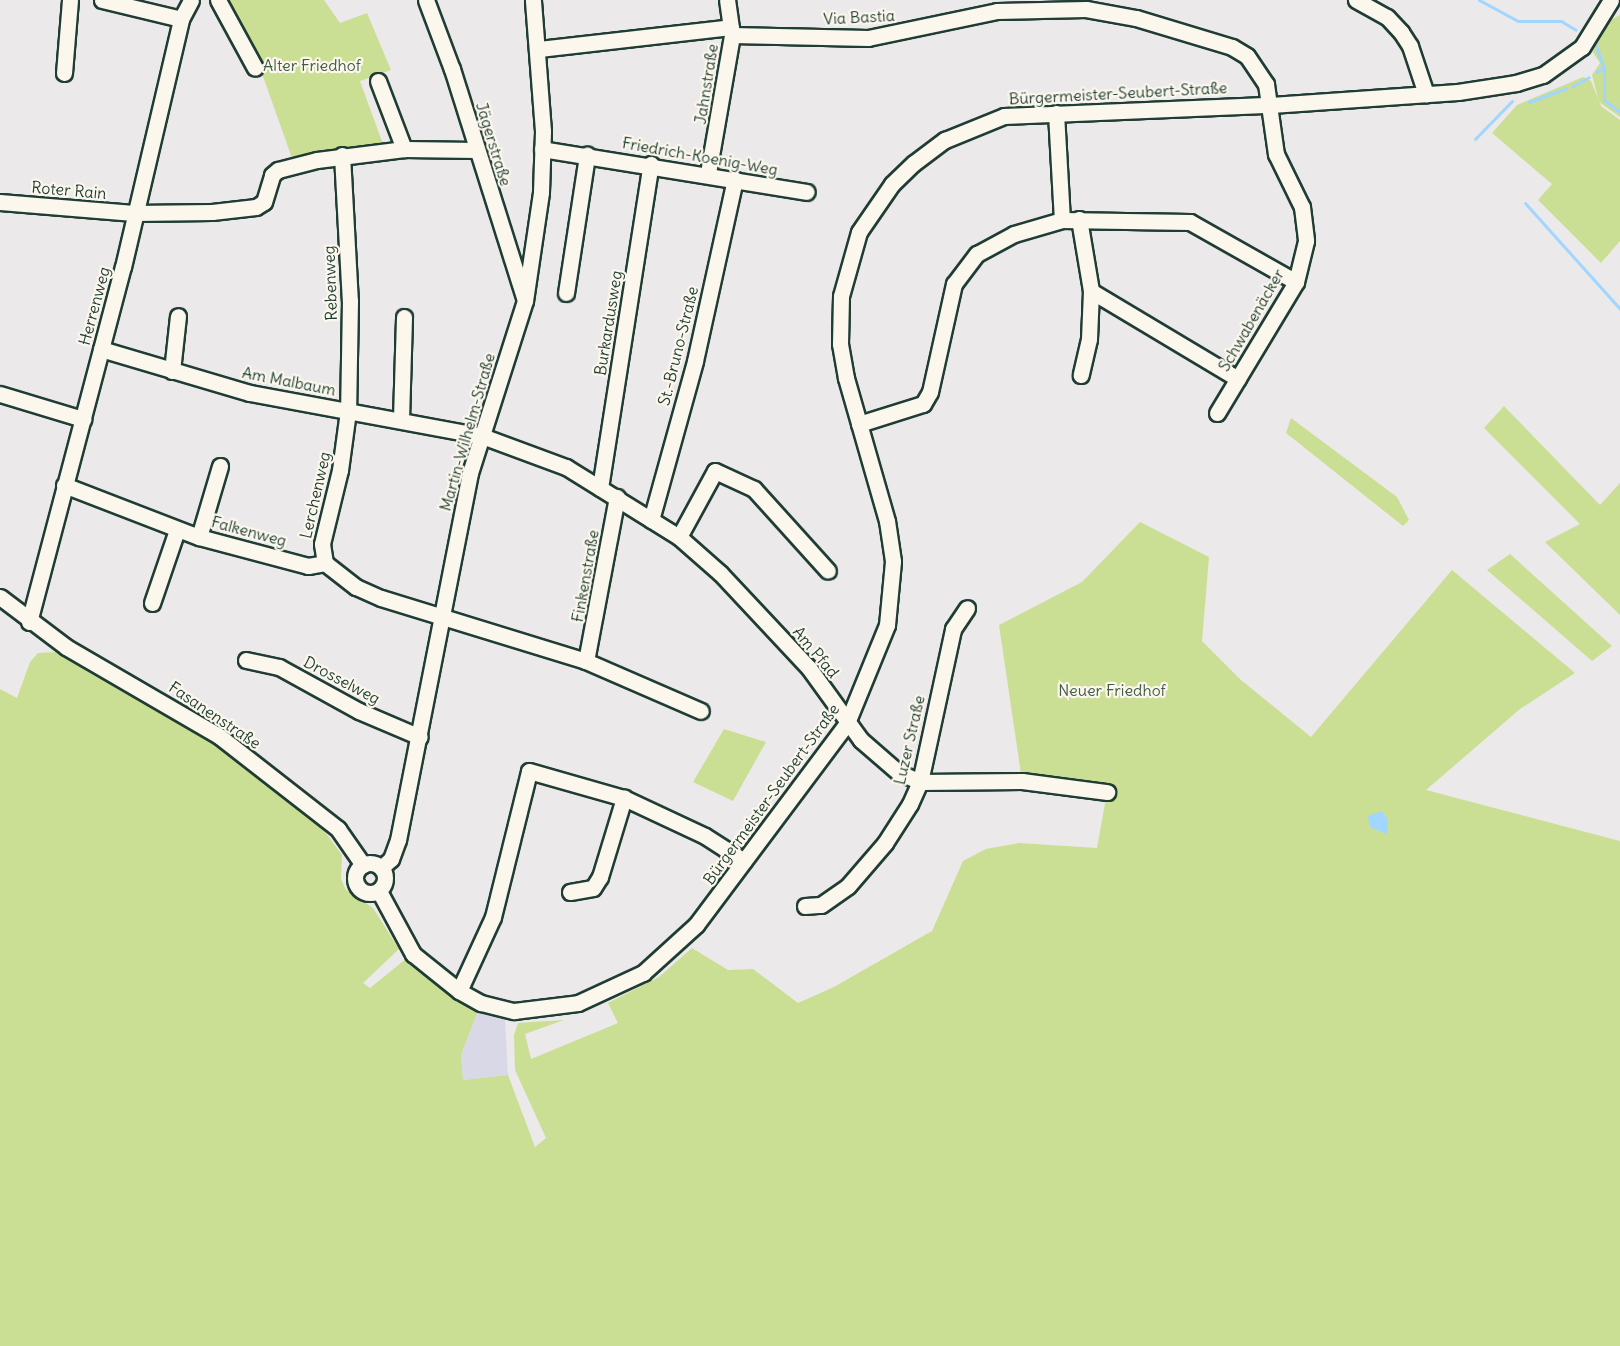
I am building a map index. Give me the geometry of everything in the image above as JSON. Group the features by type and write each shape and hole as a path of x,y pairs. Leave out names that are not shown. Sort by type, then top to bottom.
{"street":[{"path":"64,73 70,0"},
{"path":"102,0 117,0 181,19"},
{"name":"Herrenweg","path":"29,622 101,349 181,19 191,0"},
{"path":"218,0 255,68"},
{"name":"Jägerstraße","path":"426,0 525,301"},
{"name":"Martin-Wilhelm-Straße","path":"382,867 395,852 420,737 461,511 525,301 541,192 539,49 533,0"},
{"name":"Jahnstraße","path":"708,173 731,31 727,0"},
{"path":"1356,0 1387,17 1401,32 1410,46 1426,94"},
{"name":"Bürgermeister-Seubert-Straße","path":"379,891 413,954 459,991 481,1003 514,1011 551,1009 604,994 643,973 673,949 696,926 847,723 879,653 892,594 887,521 846,378 839,322 846,272 859,232 873,207 914,162 945,140 1004,116 1271,105 1426,94 1516,83 1543,75 1582,48 1611,0"},
{"name":"Via Bastia","path":"539,49 731,31 868,38 997,11 1086,9 1136,18 1232,47 1257,69 1271,105"},
{"path":"378,81 404,149"},
{"name":"Schwabenäcker","path":"1217,413 1296,282 1305,256 1304,215 1276,154 1271,105"},
{"path":"1056,114 1062,220"},
{"path":"342,155 404,149 477,150"},
{"name":"Friedrich-Koenig-Weg","path":"542,149 708,173 807,192"},
{"name":"Roter Rain","path":"0,202 134,213 256,207 264,202 272,175 278,170 342,155"},
{"name":"Rebenweg","path":"342,155 350,301 348,411"},
{"path":"566,293 588,155"},
{"name":"Burkardusweg","path":"600,488 651,164"},
{"name":"St.-Bruno-Straße","path":"651,520 695,361 735,179"},
{"path":"1079,219 1091,291 1087,357 1081,375"},
{"path":"859,424 923,404 930,392 954,284 977,254 1014,234 1062,220 1190,222 1205,227 1296,282"},
{"path":"1091,291 1238,379"},
{"path":"172,370 178,316"},
{"path":"401,418 404,317"},
{"name":"Am Malbaum","path":"101,349 250,393 401,418 482,436"},
{"path":"0,394 83,418"},
{"name":"Lerchenweg","path":"325,563 322,544 340,470 348,411"},
{"name":"Am Pfad","path":"482,436 566,467 679,537 750,603 809,668 847,723 879,759 920,782 1022,781 1107,792"},
{"name":"Falkenweg","path":"199,537 220,466"},
{"path":"679,537 715,471 754,489 828,571"},
{"name":"Falkenweg","path":"64,485 199,537 308,566 325,563"},
{"name":"Finkenstraße","path":"586,661 617,497"},
{"path":"152,603 177,530"},
{"path":"325,563 356,587 586,661 701,711"},
{"name":"Fasanenstraße","path":"0,597 29,622 219,736 330,821 363,864"},
{"name":"Luzer Straße","path":"805,906 821,905 848,886 891,834 920,782 953,629 967,608"},
{"name":"Drosselweg","path":"246,660 279,667 359,711 420,737"},
{"path":"459,991 493,917 529,771 624,798 664,815 744,861"},
{"path":"570,891 593,888 600,877 624,798"},
{"path":"373,863 382,867 386,880 379,891 367,893 356,884 355,875 363,864 373,863"}],"shaded area":[{"path":"478,1011 505,1018 508,1075 463,1080 461,1055"}],"green space":[{"name":"Alter Friedhof","path":"222,0 324,0 340,23 367,13 391,70 360,81 384,147 293,161 260,68"},
{"path":"1620,15 1620,117 1599,102 1592,75 1600,63 1590,48 1607,22"},
{"path":"1583,77 1591,81 1601,106 1620,120 1620,241 1601,263 1538,200 1552,184 1492,133 1517,105"},
{"path":"1504,406 1600,505 1620,483 1620,615 1545,542 1580,524 1484,428"},
{"path":"1291,418 1397,497 1409,520 1403,526 1286,433"},
{"name":"Neuer Friedhof","path":"1140,522 1209,557 1202,641 1241,680 1311,737 1452,570 1575,673 1520,709 1426,790 1620,841 1620,1346 0,1346 0,689 17,698 30,662 38,653 58,652 93,675 188,722 191,731 211,740 320,825 342,855 341,879 346,890 373,908 399,949 363,983 370,988 407,958 450,996 478,1011 461,1055 463,1080 508,1075 535,1147 546,1138 515,1070 514,1035 518,1023 564,1020 525,1034 531,1059 618,1023 608,1003 659,977 692,948 728,970 753,969 798,1003 834,987 932,931 963,861 986,849 1019,843 1097,848 1107,792 1022,781 999,625 1082,582"},
{"path":"1510,554 1612,646 1592,661 1487,570"},
{"path":"724,729 766,742 733,801 693,782"}],"water":[{"path":"1382,811 1388,820 1387,834 1370,827 1368,816"}],"waterway":[{"path":"1479,0 1518,21 1561,21 1576,30"},
{"path":"1595,44 1604,67 1604,100 1620,112"},
{"path":"1597,72 1604,67"},
{"path":"1573,86 1589,77"},
{"path":"1529,102 1567,88"},
{"path":"1475,139 1512,101"},
{"path":"1525,203 1620,309"}]}
